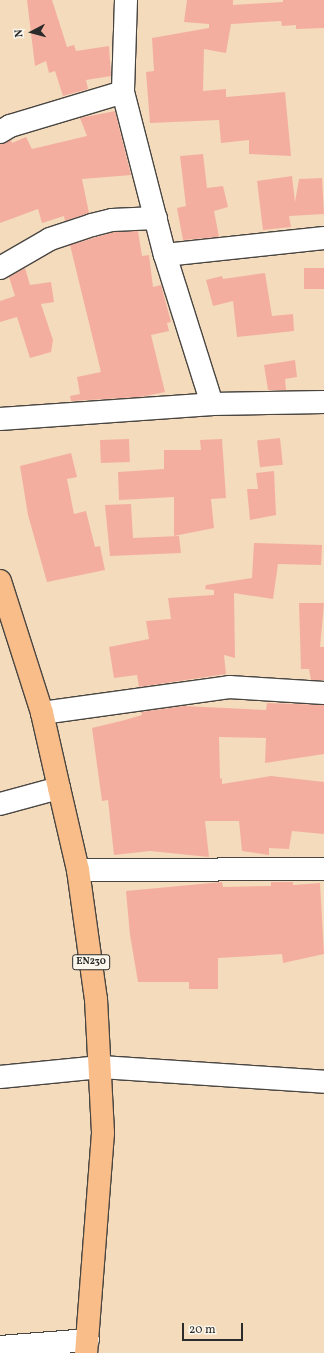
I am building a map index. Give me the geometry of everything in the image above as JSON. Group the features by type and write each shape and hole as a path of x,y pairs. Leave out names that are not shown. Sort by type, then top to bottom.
{"main road":[{"name":"EN230","path":"0,583 42,713 78,870 96,999 103,1133 87,1347"}],"street":[{"path":"126,0 123,92 165,255 212,404"},
{"path":"0,132 10,126 123,92"},
{"path":"0,268 50,239 92,225 112,220 156,218"},
{"path":"165,255 324,238"},
{"path":"0,419 212,404 324,402"},
{"path":"42,713 229,687 324,694"},
{"path":"0,804 59,788"},
{"path":"78,870 324,869"},
{"path":"0,1077 100,1067 324,1082"},
{"path":"0,1348 87,1347"}],"building":[{"path":"27,0 52,0 67,47 74,45 76,51 109,46 111,76 86,80 88,89 63,96 55,71 49,73 46,61 35,66"},
{"path":"187,0 233,0 233,5 283,2 283,0 324,0 324,28 296,29 296,25 282,26 281,21 231,24 226,53 204,49 203,91 226,89 226,97 285,92 291,156 249,154 249,140 221,143 219,120 150,123 146,72 154,71 152,38 209,28 209,24 184,22"},
{"path":"115,111 131,175 82,179 89,213 65,221 64,216 42,223 38,209 0,223 0,144 11,140 12,143 26,137 32,149 87,136 80,118"},
{"path":"203,154 207,188 223,186 228,207 214,211 219,237 183,240 177,208 186,206 180,156"},
{"path":"292,176 295,202 299,179 322,178 324,214 289,216 291,227 263,230 257,181"},
{"path":"138,231 142,256 149,255 153,287 161,285 171,322 167,323 169,331 151,335 165,392 140,397 71,401 70,396 80,394 77,377 101,372 70,245 114,232"},
{"path":"25,268 30,285 51,282 54,302 41,304 53,340 51,352 30,358 17,317 0,322 0,301 15,296 9,277"},
{"path":"304,268 324,268 324,289 304,289"},
{"path":"265,273 272,316 293,314 294,331 237,337 233,301 213,306 206,280 222,276 223,279"},
{"path":"295,360 297,377 285,379 286,390 268,390 264,365"},
{"path":"280,438 283,465 260,467 257,440"},
{"path":"129,439 130,462 101,463 100,440"},
{"path":"222,439 226,498 211,499 214,528 174,536 174,497 119,500 118,472 164,469 164,450 201,450 200,440"},
{"path":"71,453 77,477 67,479 74,514 86,511 95,547 100,546 105,570 47,582 28,515 20,466"},
{"path":"274,471 276,515 250,520 247,489 258,489 256,473"},
{"path":"131,504 133,538 179,536 181,553 110,556 105,505"},
{"path":"254,543 322,545 321,565 278,564 273,599 234,593 235,658 224,655 226,674 139,687 137,675 114,678 109,647 149,639 146,621 171,619 168,598 214,595 214,590 205,589 206,585 252,578"},
{"path":"299,603 324,603 320,647 324,647 324,680 311,680 309,669 301,669"},
{"path":"267,703 324,705 324,754 265,763 266,738 219,737 220,779 222,778 222,784 271,776 324,782 324,834 292,831 289,849 269,848 269,855 242,851 239,821 205,821 209,857 150,851 114,855 108,800 102,801 92,728 142,715 141,712 184,706 266,710"},
{"path":"222,882 223,887 271,886 271,882 293,882 293,885 320,883 324,954 283,963 282,954 218,958 218,989 189,989 189,982 138,982 130,935 126,891"}]}
